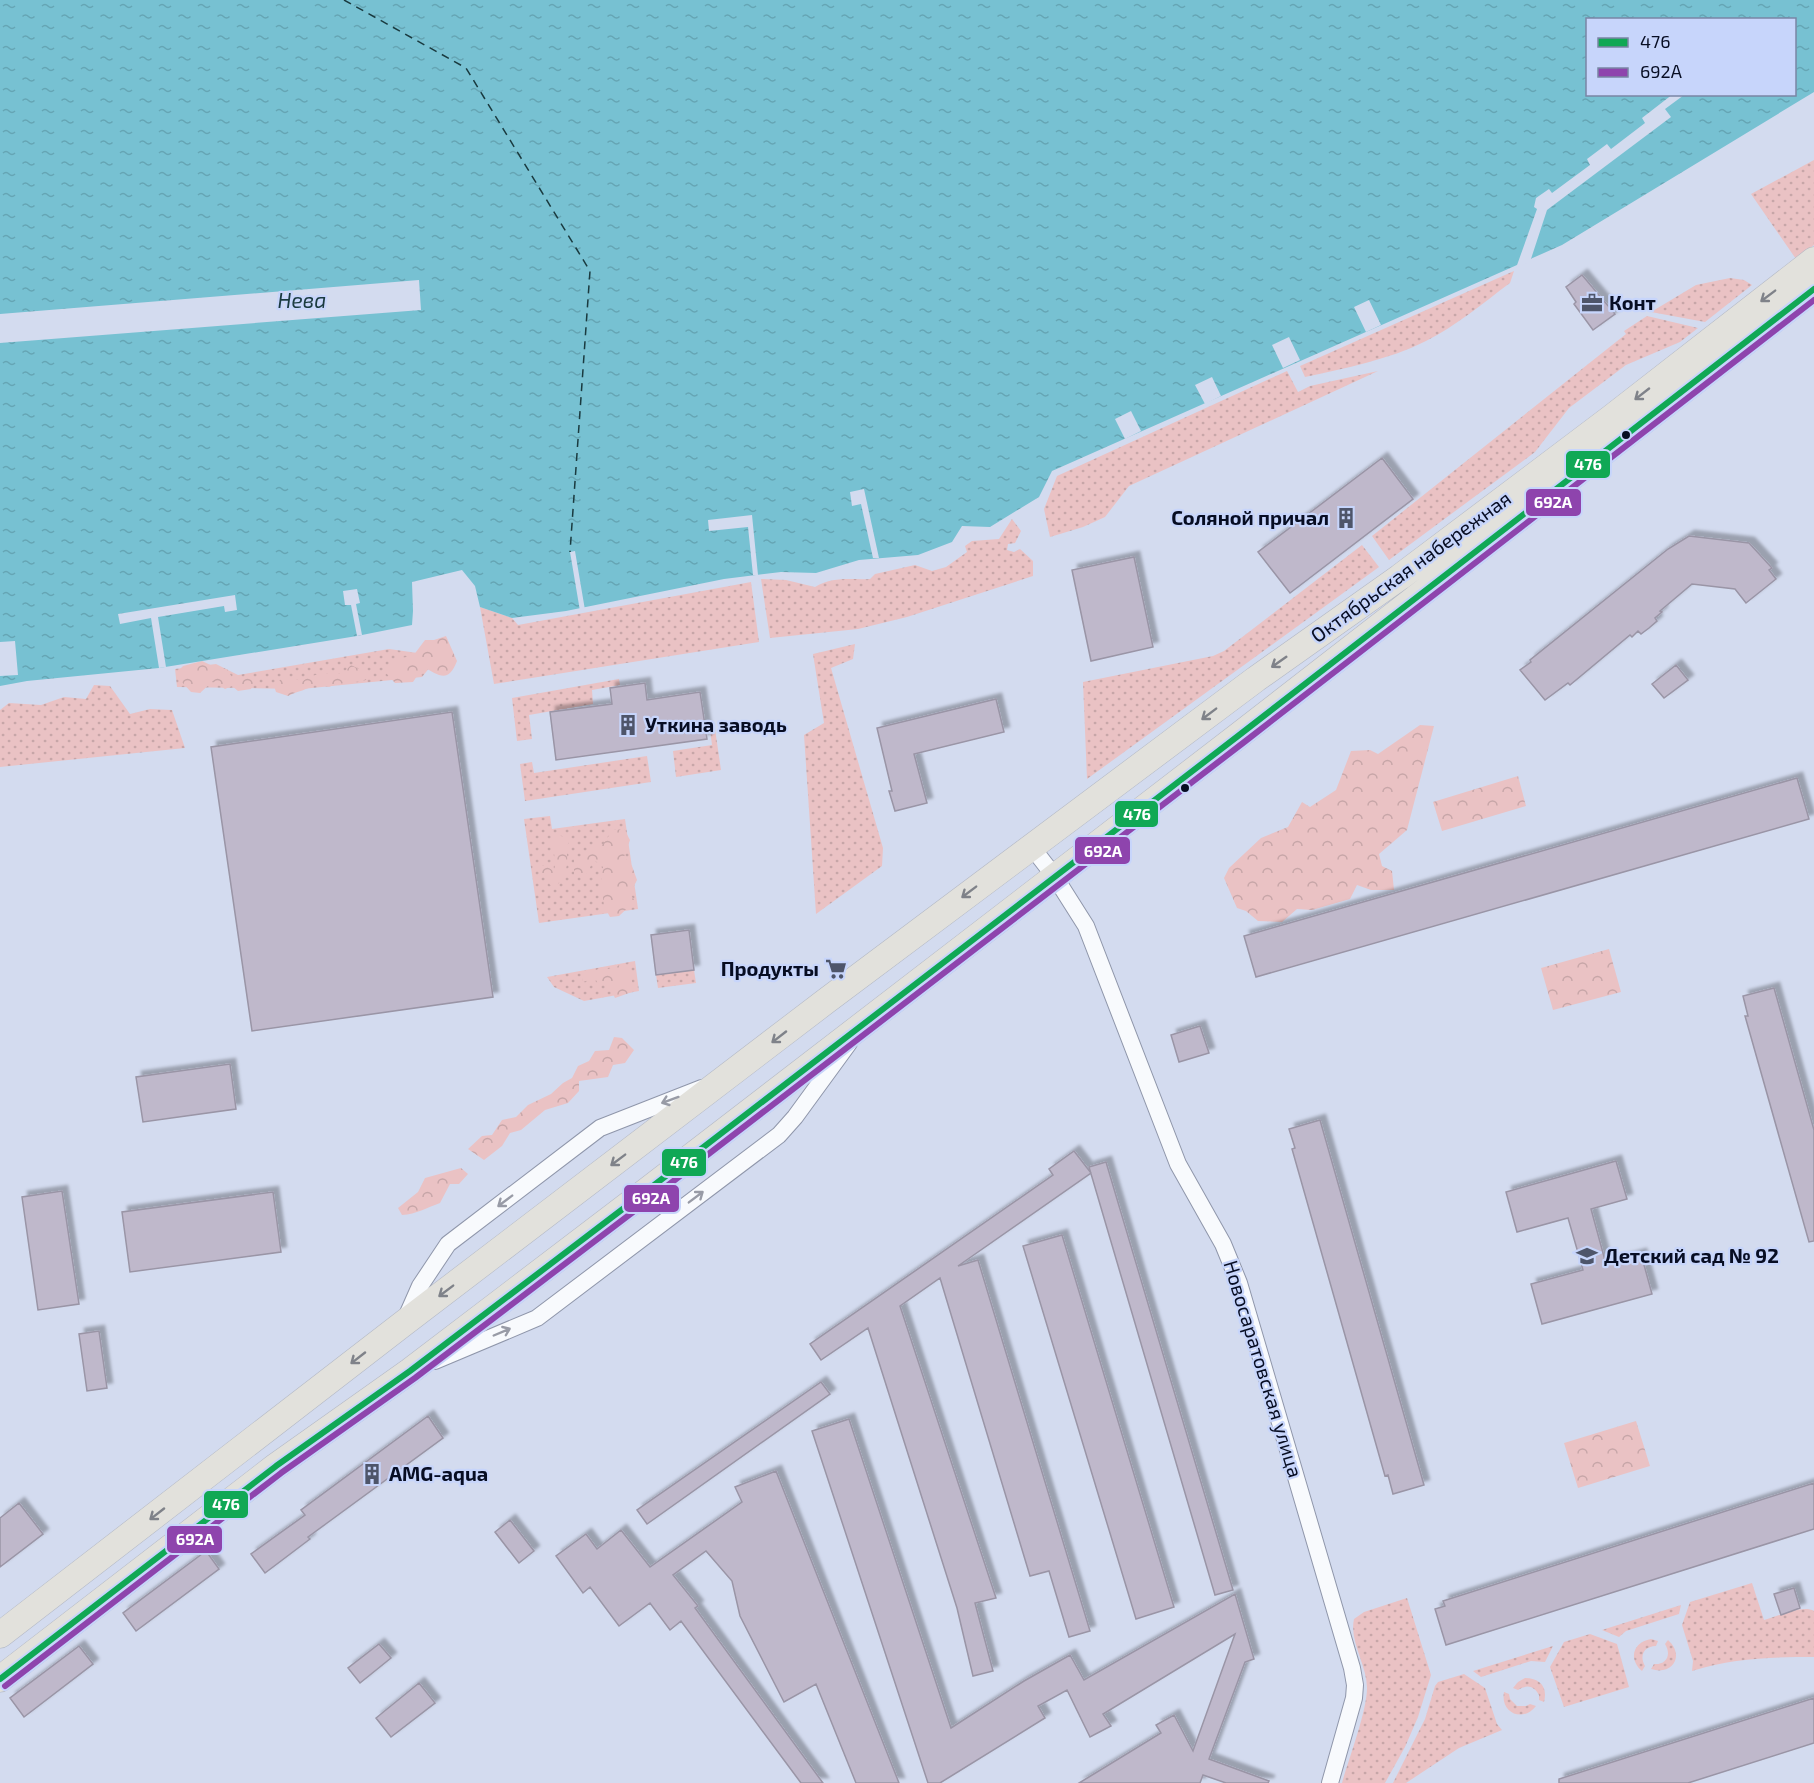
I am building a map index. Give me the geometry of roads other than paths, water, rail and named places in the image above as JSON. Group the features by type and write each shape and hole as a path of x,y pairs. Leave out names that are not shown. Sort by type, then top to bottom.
{"main road":[{"name":"Октябрьская набережная","path":"0,1635 826,1001 1246,686 1400,576 1602,425 1814,260"},
{"name":"Октябрьская набережная","path":"0,1679 276,1466 410,1371 1055,877 1814,289"}],"street":[{"name":"Новосаратовская улица","path":"1032,846 1086,926 1178,1164 1222,1244 1243,1294 1352,1668 1355,1685 1354,1698 1330,1783"},
{"path":"410,1371 537,1318 779,1135 795,1118 863,1024"},
{"path":"404,1323 420,1286 448,1244 600,1128 725,1080"}],"water":[{"name":"Нева","path":"0,0 1814,0 1814,92 1562,245 1052,471 1039,497 990,527 962,526 952,542 918,555 859,560 816,573 781,572 724,579 566,611 512,618 480,607 475,586 462,570 412,582 412,625 159,668 27,681 0,686"}],"place":[{"name":"Конт","path":"1592,303"},
{"name":"Соляной причал","path":"1346,518"},
{"name":"Уткина заводь","path":"628,725"},
{"name":"Продукты","path":"836,969"},
{"name":"Детский сад № 92","path":"1587,1256"},
{"name":"AMG-aqua","path":"372,1474"}]}
